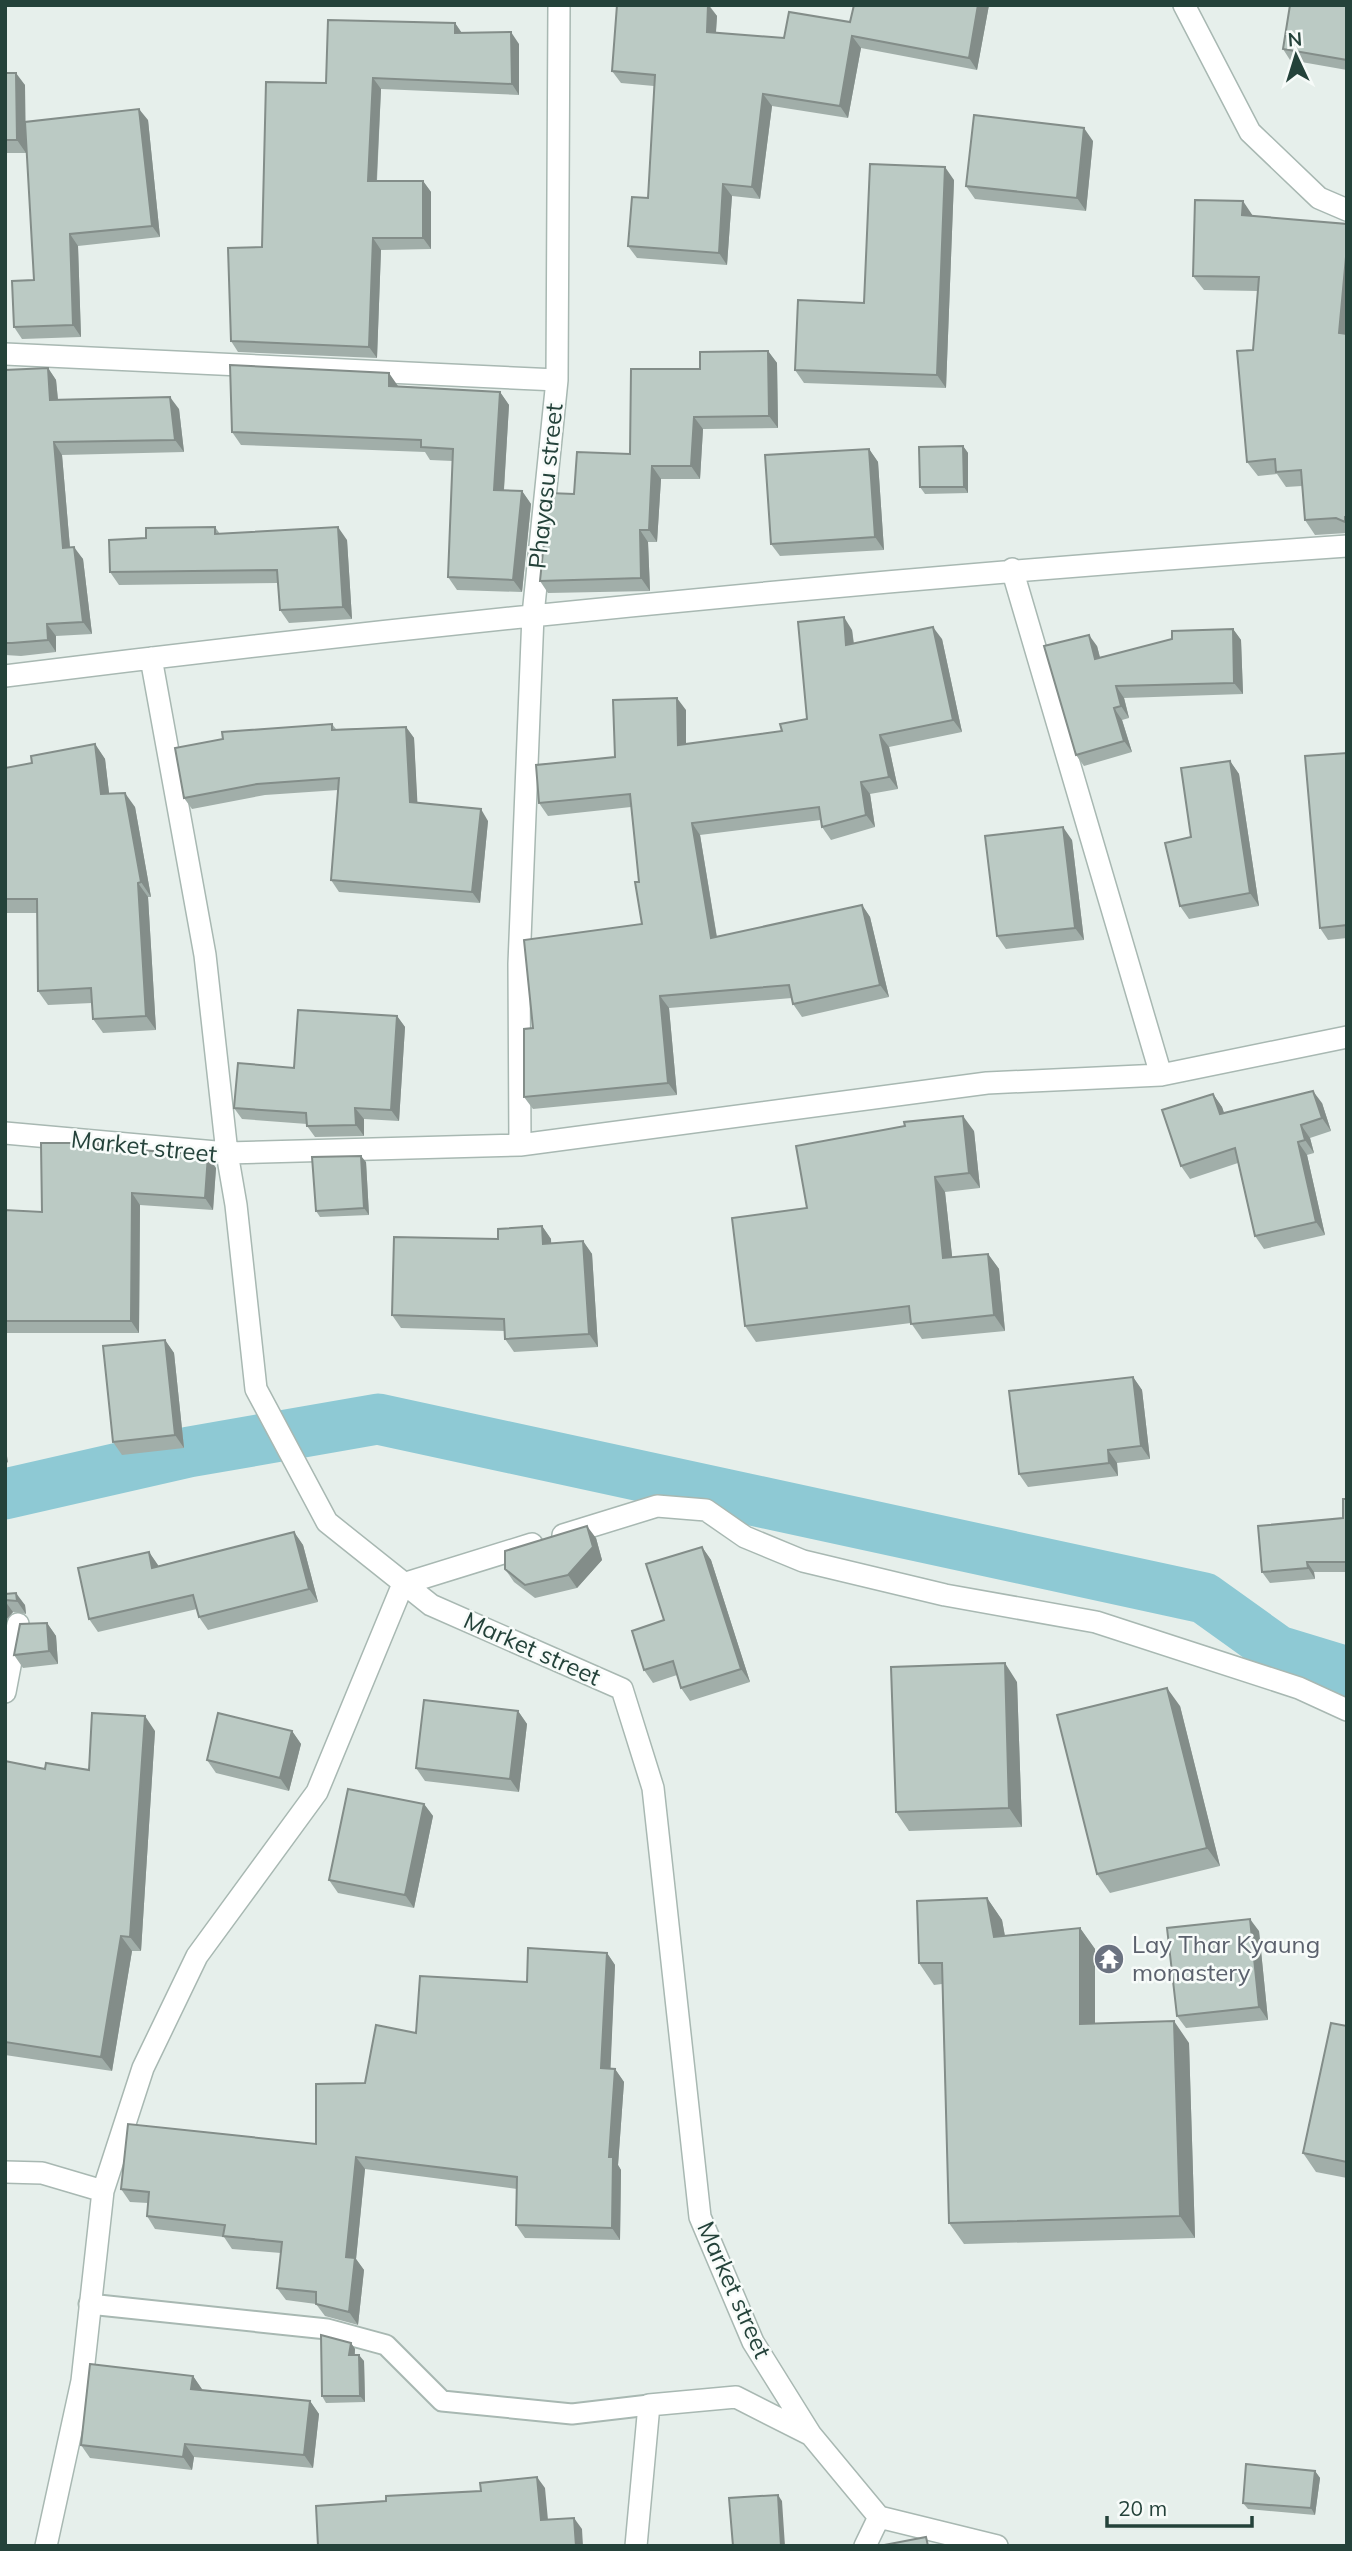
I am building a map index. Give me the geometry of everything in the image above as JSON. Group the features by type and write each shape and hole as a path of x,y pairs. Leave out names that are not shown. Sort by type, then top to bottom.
{"street":[{"path":"557,380 559,5"},
{"path":"1184,5 1250,132 1319,198 1347,210"},
{"name":"Phayasu street","path":"5,354 557,380 533,615 519,964 520,1145"},
{"path":"5,676 533,615 1012,569 1347,547"},
{"path":"1012,569 1161,1075"},
{"path":"151,658 205,955 227,1153 520,1145 987,1083 1161,1075 1347,1037"},
{"name":"Market street","path":"5,1133 227,1153 236,1205 256,1389 327,1522 431,1605 622,1689 653,1788 699,2217 753,2342 811,2435 879,2517"},
{"path":"46,2546 82,2381 103,2191 143,2068 197,1956 317,1792 403,1584 657,1506 706,1510 745,1537 803,1561 945,1595 1096,1622 1299,1688 1347,1710"},
{"path":"5,1692 18,1623"},
{"path":"5,2172 42,2173 103,2191"},
{"path":"636,2546 649,2405 736,2396 811,2435"},
{"path":"865,2546 879,2517 997,2546"}],"lane":[{"path":"89,2304 327,2329 386,2345 442,2401 572,2414 649,2405"}],"building":[{"path":"617,5 708,5 707,32 784,38 789,12 850,22 854,5 978,5 969,58 852,36 840,106 763,94 752,187 723,184 719,253 628,246 632,197 648,198 655,75 612,71"},
{"path":"1290,5 1347,5 1347,60 1283,49"},
{"path":"328,20 455,23 455,33 511,32 512,84 373,78 368,181 423,181 423,238 373,238 369,347 231,341 228,248 262,247 266,82 326,83"},
{"path":"5,73 16,73 17,140 5,140"},
{"path":"139,109 152,226 70,234 73,325 14,327 12,281 34,280 25,122"},
{"path":"974,115 1084,128 1077,198 966,186"},
{"path":"870,164 945,167 937,375 795,370 798,300 864,303"},
{"path":"1195,200 1243,201 1242,215 1347,224 1339,333 1347,334 1345,522 1336,518 1305,520 1301,470 1276,472 1275,459 1247,462 1237,351 1253,350 1259,277 1193,276"},
{"path":"768,351 769,416 694,417 691,466 652,466 649,530 640,530 641,578 540,581 549,493 574,494 577,452 630,454 631,369 700,369 700,352"},
{"path":"230,365 389,373 389,386 500,392 494,490 522,491 513,580 448,577 453,449 421,447 421,440 232,432"},
{"path":"48,368 50,400 170,397 175,440 54,442 63,548 74,547 83,622 47,624 48,640 5,643 5,370"},
{"path":"963,446 964,487 920,487 919,447"},
{"path":"869,449 875,537 771,544 765,455"},
{"path":"215,527 215,534 338,527 343,607 280,610 277,570 110,572 109,540 146,538 146,528"},
{"path":"844,617 846,645 933,627 953,720 880,735 889,777 861,782 866,815 822,827 819,807 692,823 711,938 862,905 880,985 793,1004 789,985 660,996 668,1083 524,1097 524,1029 533,1028 524,940 642,924 635,882 639,882 630,794 539,803 536,765 615,757 613,700 677,698 678,745 782,731 780,724 807,719 798,622"},
{"path":"1233,629 1234,683 1116,686 1121,706 1114,708 1124,741 1076,755 1044,646 1089,635 1095,659 1172,639 1172,631"},
{"path":"332,724 332,730 406,727 410,802 481,809 472,892 331,880 339,778 257,784 184,798 175,748 223,739 222,732"},
{"path":"95,744 101,794 125,793 141,882 138,883 146,1016 93,1019 91,988 38,991 37,899 5,899 5,768 32,763 31,756"},
{"path":"1347,753 1347,925 1320,928 1305,756"},
{"path":"1230,761 1250,893 1180,906 1165,843 1191,837 1181,768"},
{"path":"1063,827 1075,928 997,936 985,836"},
{"path":"298,1010 397,1016 391,1110 355,1108 356,1125 307,1126 306,1113 234,1108 238,1063 294,1068"},
{"path":"1313,1091 1322,1118 1301,1125 1305,1140 1298,1142 1316,1222 1255,1236 1235,1148 1181,1166 1162,1110 1213,1094 1220,1114"},
{"path":"963,1116 969,1173 935,1177 943,1258 988,1254 994,1315 911,1324 909,1306 745,1326 732,1218 807,1208 796,1146 905,1126 904,1122"},
{"path":"41,1143 98,1143 98,1147 208,1155 205,1198 132,1193 131,1321 5,1321 5,1210 42,1212"},
{"path":"361,1156 364,1208 316,1211 312,1157"},
{"path":"542,1226 543,1244 583,1241 589,1334 505,1339 504,1319 392,1315 394,1237 498,1239 498,1229"},
{"path":"165,1340 175,1435 113,1442 103,1346"},
{"path":"1133,1377 1141,1446 1108,1450 1109,1463 1019,1474 1009,1391"},
{"path":"1343,1499 1347,1499 1347,1562 1307,1562 1308,1568 1262,1572 1258,1526 1343,1518"},
{"path":"587,1526 593,1547 568,1575 525,1585 505,1569 505,1551"},
{"path":"294,1532 309,1589 199,1617 193,1595 89,1619 78,1568 149,1552 152,1568"},
{"path":"702,1547 741,1669 681,1688 673,1661 644,1670 632,1631 664,1620 646,1564"},
{"path":"16,1593 17,1601 5,1600 5,1594"},
{"path":"47,1623 49,1651 14,1655 20,1624"},
{"path":"1005,1663 1009,1808 896,1812 891,1667"},
{"path":"1167,1688 1207,1848 1097,1874 1057,1715"},
{"path":"424,1700 518,1711 510,1779 416,1768"},
{"path":"92,1713 145,1716 130,1937 121,1936 101,2057 5,2042 5,1761 45,1769 46,1763 89,1770"},
{"path":"218,1713 292,1731 280,1778 207,1760"},
{"path":"348,1789 424,1804 405,1895 329,1880"},
{"path":"987,1898 994,1937 1080,1928 1080,2024 1174,2021 1180,2216 949,2223 942,1963 919,1963 917,1901"},
{"path":"1250,1919 1259,2007 1177,2016 1167,1928"},
{"path":"528,1948 607,1953 601,2068 615,2069 609,2157 613,2157 612,2228 516,2225 517,2177 356,2157 346,2257 355,2258 349,2312 316,2304 316,2292 277,2288 282,2242 223,2236 225,2225 147,2216 149,2192 121,2189 128,2124 316,2144 316,2084 365,2083 376,2025 416,2033 420,1976 527,1982"},
{"path":"1331,2023 1347,2026 1347,2162 1303,2153"},
{"path":"321,2335 351,2343 349,2355 359,2355 360,2396 322,2396"},
{"path":"90,2364 193,2376 191,2389 310,2401 304,2455 185,2444 183,2457 81,2445"},
{"path":"1246,2464 1315,2471 1311,2508 1243,2503"},
{"path":"537,2477 541,2520 574,2518 576,2546 318,2546 316,2506 386,2501 386,2496 481,2491 480,2483"},
{"path":"778,2495 781,2546 733,2546 729,2498"},
{"path":"926,2537 928,2546 879,2546"}],"waterway":[{"path":"5,1494 189,1452 378,1419 1204,1598 1278,1651 1347,1672"}],"place":[{"name":"Lay Thar Kyaung monastery","path":"1109,1959"}]}
